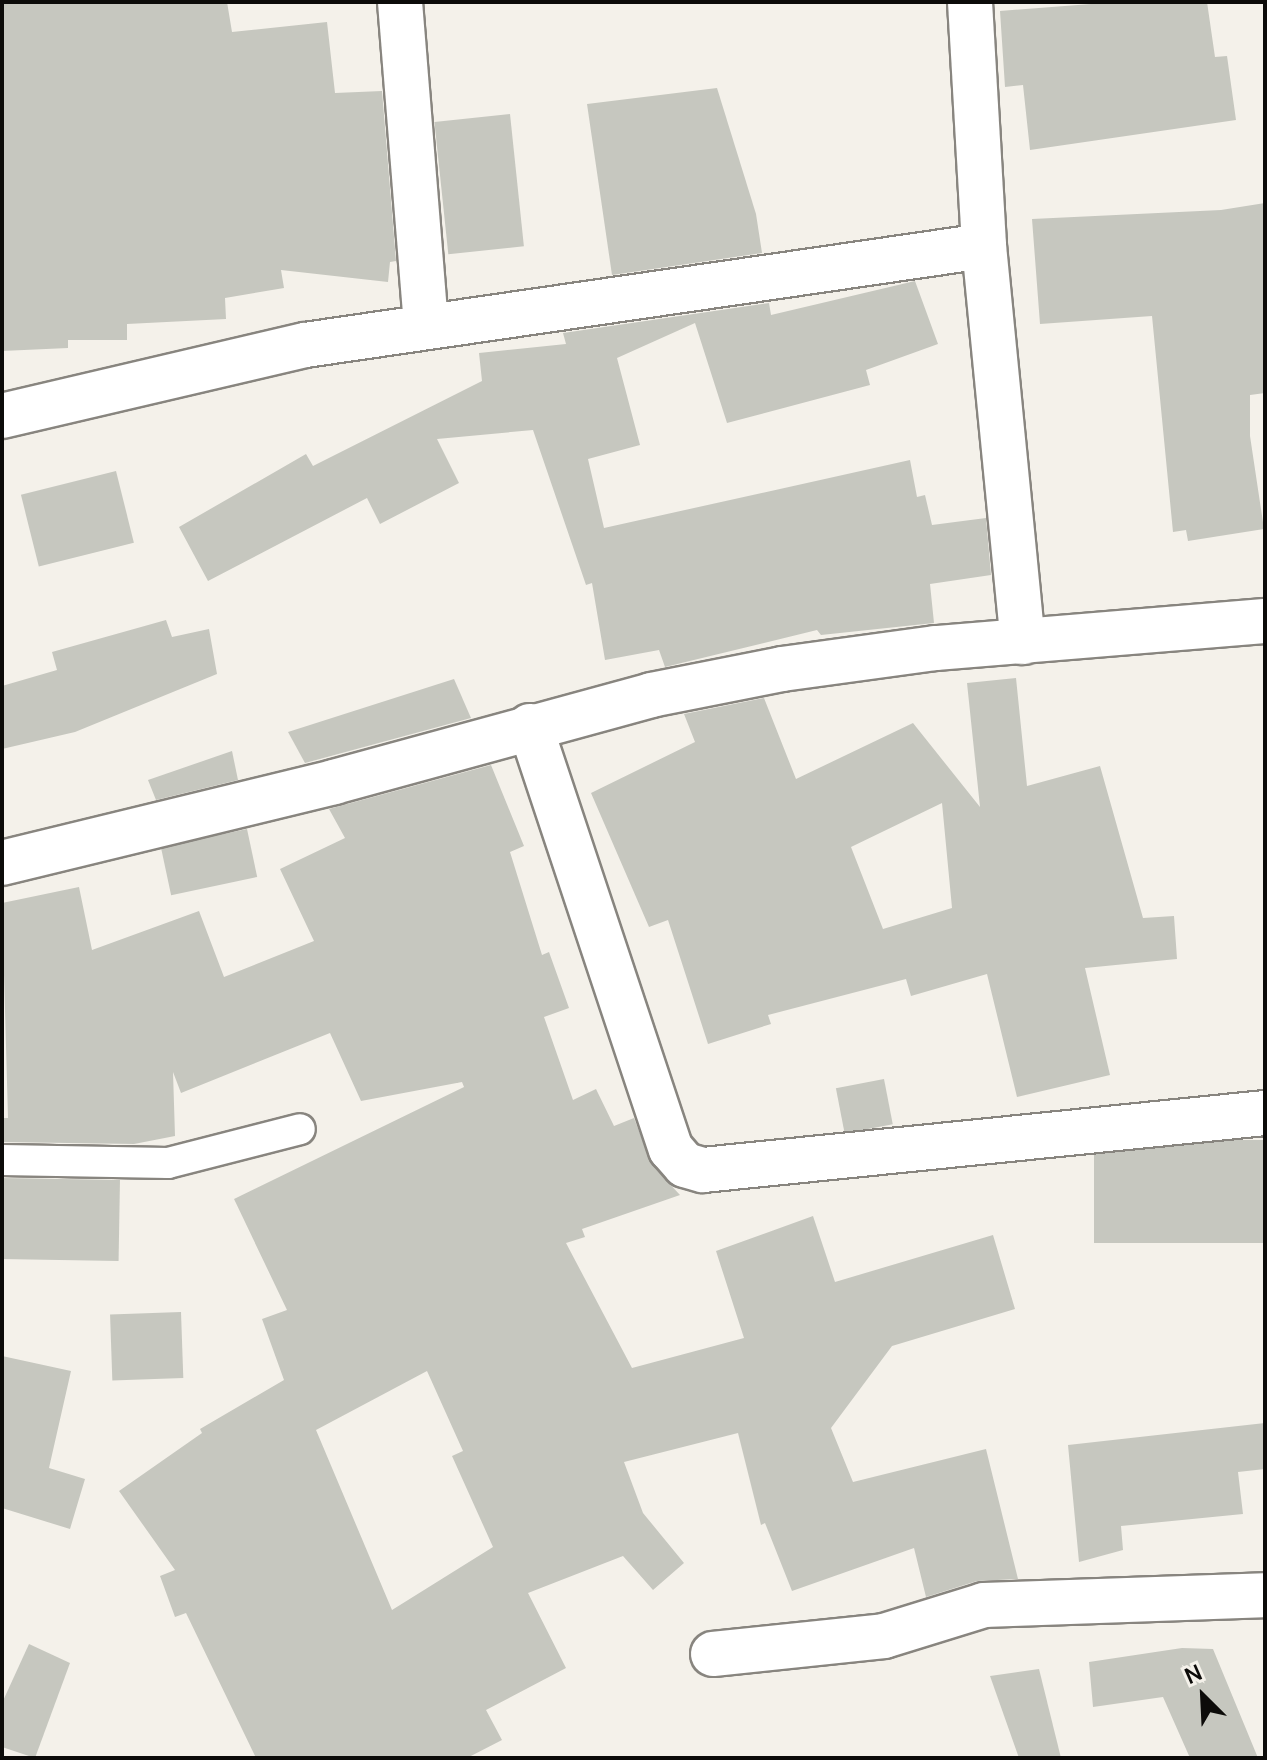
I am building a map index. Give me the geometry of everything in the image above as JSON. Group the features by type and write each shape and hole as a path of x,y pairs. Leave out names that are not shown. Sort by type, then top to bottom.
{"street":[{"path":"400,2 426,327"},
{"path":"970,2 984,246 1023,642"},
{"path":"2,416 305,345 984,246"},
{"path":"2,863 334,782 530,726 782,669 936,648 1265,621"},
{"path":"530,726 671,1149 685,1165 703,1170 1265,1113"},
{"path":"713,1654 884,1636 984,1605 1265,1595"}],"lane":[{"path":"2,1160 168,1163 300,1129"}],"building":[{"path":"2,2 227,2 232,32 327,22 335,93 382,91 396,261 390,262 388,282 281,270 284,288 225,298 226,319 127,324 127,340 68,340 68,348 2,351"},
{"path":"1117,2 1207,2 1215,57 1227,56 1236,120 1030,150 1023,85 1005,87 1000,11"},
{"path":"717,88 756,214 762,253 612,275 587,104"},
{"path":"510,114 524,246 448,254 434,122"},
{"path":"1265,203 1265,393 1250,395 1250,436 1264,529 1188,541 1186,530 1173,532 1152,316 1040,324 1032,219 1221,210"},
{"path":"915,281 938,344 866,370 870,385 727,423 695,323 617,358 640,445 588,459 604,528 910,460 917,497 925,495 932,525 986,518 991,575 930,584 934,623 821,635 817,630 665,667 659,650 605,660 592,583 586,585 533,430 437,439 459,483 380,524 367,498 208,581 179,527 306,454 313,466 482,381 479,353 566,344 563,333 769,303 771,315"},
{"path":"116,471 134,543 39,567 21,495"},
{"path":"166,620 172,637 209,629 217,674 75,732 2,749 2,686 57,670 52,652"},
{"path":"1016,678 1027,786 1100,766 1143,918 1174,916 1177,959 1085,968 1110,1075 1017,1097 987,974 911,996 906,979 768,1015 771,1024 708,1044 668,920 649,927 591,793 695,742 684,714 764,698 796,779 913,723 980,807 967,683","holes":["942,803 952,908 883,929 851,847"]},
{"path":"454,679 471,718 305,763 288,732"},
{"path":"232,751 238,780 156,800 148,780"},
{"path":"491,765 524,846 510,852 542,955 549,952 569,1008 544,1017 573,1100 596,1089 614,1126 634,1118 652,1165 680,1195 582,1229 585,1237 566,1243 632,1368 744,1338 716,1251 813,1216 835,1282 993,1235 1015,1309 892,1346 831,1428 853,1482 986,1449 1018,1579 977,1581 926,1597 914,1548 792,1591 765,1523 761,1525 738,1433 624,1462 643,1513 684,1563 653,1590 623,1556 528,1593 566,1668 486,1710 502,1740 467,1758 256,1758 186,1613 175,1617 160,1576 175,1570 119,1491 202,1433 200,1429 284,1380 262,1319 287,1310 234,1199 464,1087 462,1082 361,1101 330,1033 181,1093 173,1072 175,1136 134,1144 2,1142 2,1118 8,1118 2,903 79,887 92,950 199,911 224,977 314,941 280,869 345,838 329,809","holes":["427,1371 463,1451 452,1456 493,1547 392,1610 316,1430"]},
{"path":"247,829 257,877 171,895 161,847"},
{"path":"884,1079 893,1124 845,1134 836,1088"},
{"path":"1094,1140 1265,1140 1265,1243 1094,1243"},
{"path":"2,1178 120,1180 119,1261 2,1259"},
{"path":"181,1312 183,1378 112,1380 110,1314"},
{"path":"2,1356 71,1371 49,1468 85,1479 70,1529 2,1508"},
{"path":"1265,1423 1265,1469 1238,1472 1243,1514 1121,1526 1123,1550 1079,1562 1068,1445"},
{"path":"29,1644 70,1663 35,1758 2,1747 2,1703"},
{"path":"1182,1648 1213,1649 1258,1758 1190,1758 1163,1697 1093,1707 1089,1662"},
{"path":"1039,1669 1061,1758 1019,1758 990,1676"}]}
